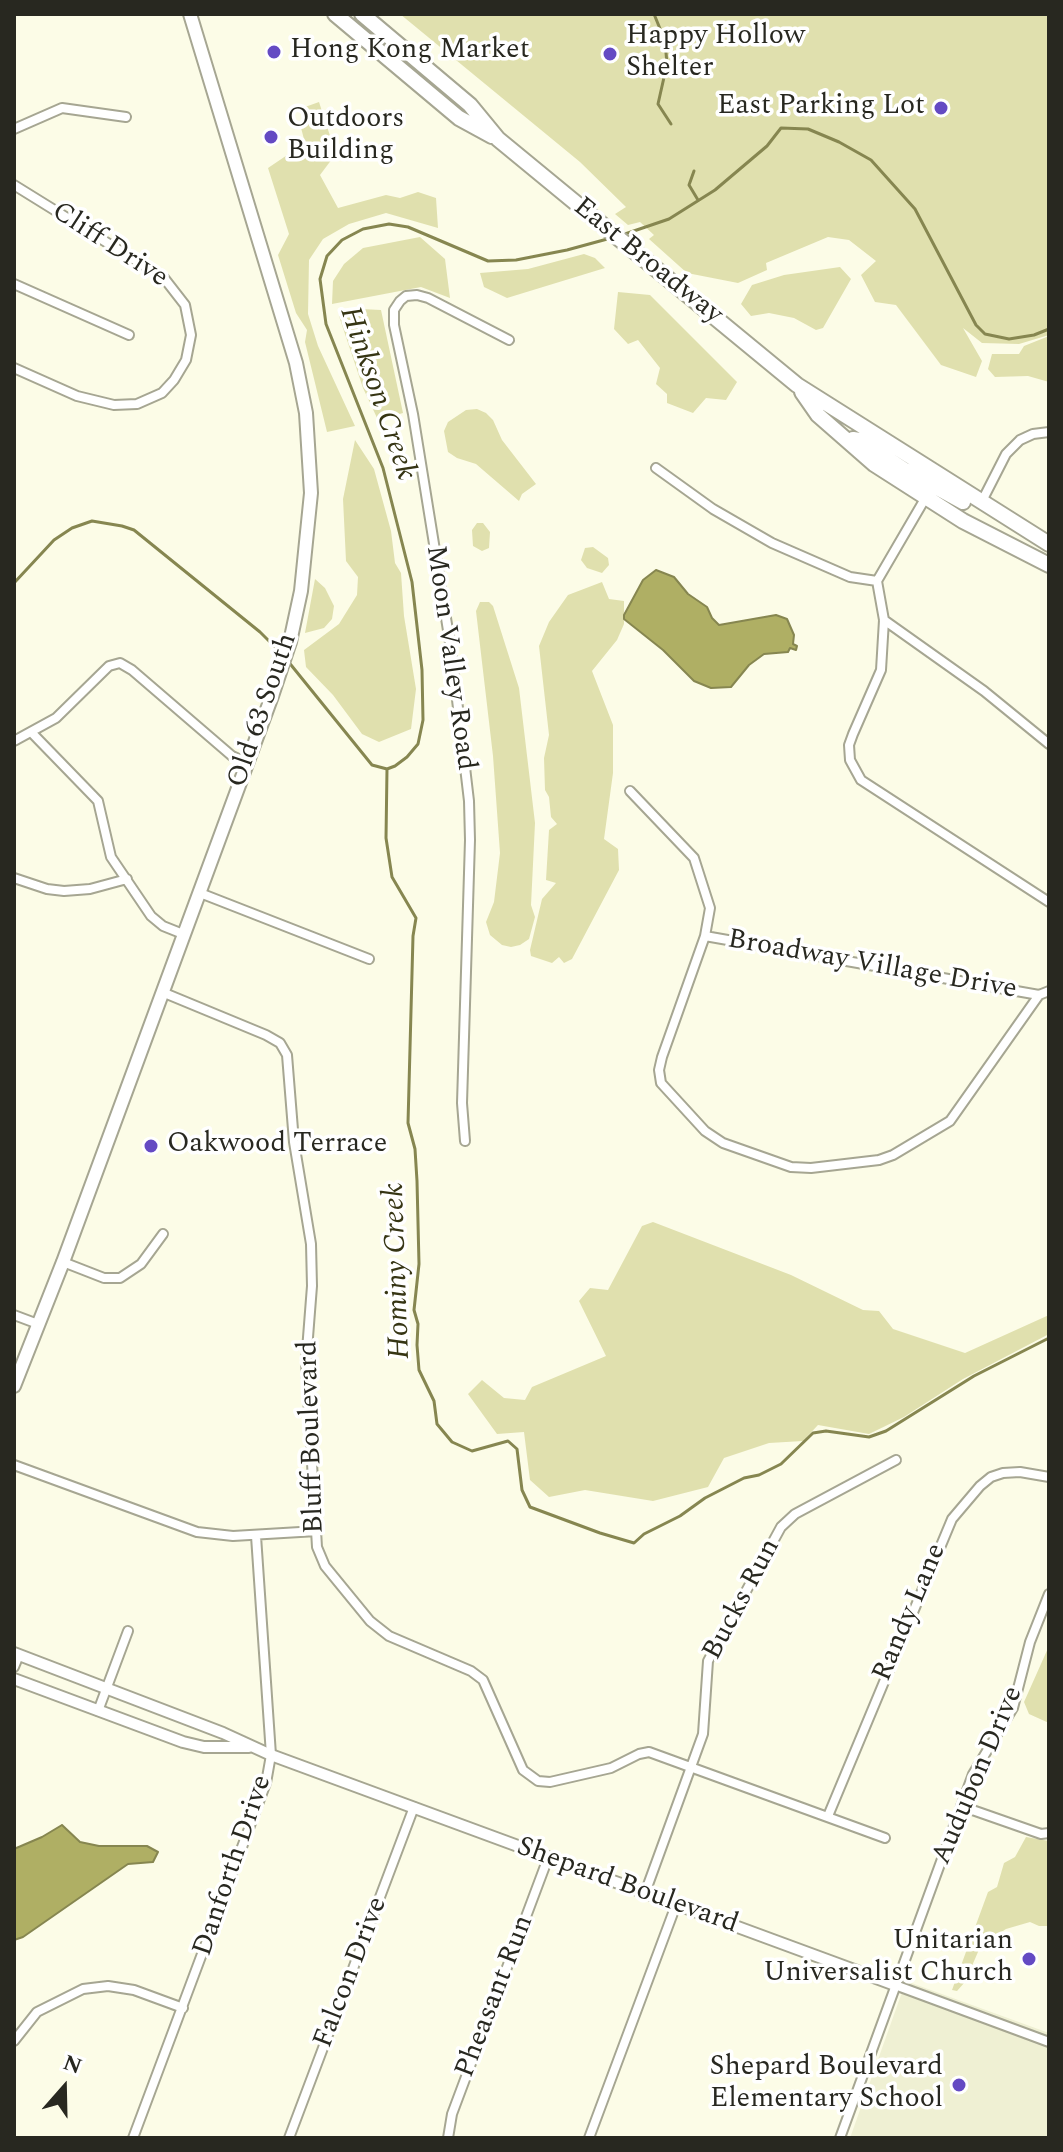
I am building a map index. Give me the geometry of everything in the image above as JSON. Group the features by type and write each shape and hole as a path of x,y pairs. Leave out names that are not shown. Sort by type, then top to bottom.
{"main road":[{"name":"Old 63 South","path":"14,1386 63,1262 272,696 301,591 311,493 306,413 296,363 190,14"},
{"name":"East Broadway","path":"335,14 459,118 498,139"},
{"path":"347,14 379,41 397,43"},
{"name":"East Broadway","path":"362,14 470,105 498,139 797,385 1049,544"},
{"path":"380,52 387,49 392,51 449,99 470,105"},
{"name":"East Broadway","path":"797,385 818,415 874,464 963,521 1049,565"},
{"path":"845,438 859,440 971,507 981,503"}],"street":[{"path":"14,129 62,108 126,117"},
{"name":"Cliff Drive","path":"14,185 164,278 185,305 191,335 186,360 174,380 155,397 137,404 114,405 89,400 14,368"},
{"path":"14,284 129,335"},
{"name":"Moon Valley Road","path":"465,1141 462,1103 469,801 451,649 413,414 394,325 394,310 406,296 428,298 509,340"},
{"path":"981,503 1006,454 1020,440 1049,432"},
{"path":"656,468 713,509 772,543 850,577 877,581"},
{"path":"926,497 877,581 884,620 881,670 849,745 854,770 861,780 1049,902"},
{"path":"884,620 984,691 1049,744"},
{"path":"14,741 64,712 109,666 120,663 224,750 247,763"},
{"path":"32,733 98,801 111,857 157,922 183,934"},
{"name":"Broadway Village Drive","path":"630,791 694,858 710,908 705,936 659,1070 661,1083 705,1131 723,1143 791,1167 811,1168 879,1160 950,1121 1039,995"},
{"path":"14,878 64,891 90,889 127,879"},
{"path":"200,893 369,959"},
{"name":"Broadway Village Drive","path":"705,936 1039,995 1049,991"},
{"name":"Bluff Boulevard","path":"162,992 266,1035 280,1043 288,1059 294,1142 311,1244 312,1286 306,1363 317,1547 322,1561 370,1621 389,1636 471,1671 483,1680 519,1761 531,1778 559,1781 611,1768 644,1752 885,1838"},
{"path":"63,1262 104,1278 120,1278 141,1264 163,1234"},
{"path":"14,1315 38,1324"},
{"name":"Bucks Run","path":"645,1893 703,1734 708,1661 781,1527 795,1514 896,1460"},
{"path":"14,1465 189,1530 214,1535 256,1536 317,1531"},
{"name":"Randy Lane","path":"828,1816 952,1519 991,1477 1020,1472 1049,1477"},
{"name":"Danforth Drive","path":"133,2138 266,1783 271,1755 256,1536"},
{"name":"Audubon Drive","path":"840,2138 973,1774 1013,1708 1030,1642 1045,1616 1049,1594"},
{"path":"98,1711 128,1631"},
{"path":"14,1667 16,1654"},
{"name":"Shepard Boulevard","path":"16,1654 223,1733 271,1755 1049,2042"},
{"name":"Shepard Boulevard","path":"14,1679 183,1742 204,1747 251,1747"},
{"path":"961,1806 1041,1834 1049,1833"},
{"name":"Falcon Drive","path":"289,2138 414,1807"},
{"name":"Pheasant Run","path":"448,2138 452,2114 548,1858"},
{"path":"589,2138 676,1905"},
{"path":"14,2041 37,2012 83,1989 108,1986 134,1990 183,2008"}],"shaded area":[{"path":"656,570 674,577 688,594 707,607 719,625 776,615 787,619 796,650 790,648 788,652 764,654 749,665 731,687 711,688 694,681 663,650 624,619 643,580"},
{"path":"62,1825 80,1842 99,1846 147,1846 158,1852 153,1862 128,1864 23,1937 14,1940 14,1849"},
{"name":"Shepard Boulevard Elementary School","path":"906,1981 1049,2033 1049,2138 850,2138"}],"green space":[{"path":"400,14 1049,14 1049,335 1019,344 982,343 963,328 982,361 976,377 941,365 896,305 875,302 861,275 876,261 849,240 828,237 766,263 767,270 738,283 687,273 649,239 654,235 640,222 628,225 615,214 626,207 580,162"},
{"path":"319,102 333,145 332,159 320,175 338,208 386,195 400,198 418,192 436,198 438,228 386,213 349,224 323,239 309,260 308,314 318,346 355,426 327,432 305,342 307,330 296,313 278,255 289,234 268,168 305,143 300,124 305,107"},
{"path":"420,237 445,259 450,298 421,287 332,304 333,281 344,264 363,248"},
{"path":"584,254 595,258 605,268 507,298 484,287 480,273 528,269"},
{"path":"840,267 851,279 823,328 816,330 794,318 769,313 751,316 741,304 752,285 784,275"},
{"path":"618,292 650,295 737,382 726,400 706,398 693,413 667,403 667,394 656,384 660,368 638,340 628,344 614,329"},
{"path":"361,309 381,310 403,413 378,420 363,388 339,316"},
{"path":"1049,336 1049,382 1028,376 995,377 988,369 992,354 1019,354 1024,346"},
{"path":"477,409 493,420 502,440 536,484 522,494 519,501 476,464 448,452 444,431 448,422 466,410"},
{"path":"355,440 374,469 391,531 395,563 401,573 404,616 416,689 411,729 379,742 362,734 333,695 306,667 304,650 339,624 357,595 358,577 346,561 343,499"},
{"path":"477,523 483,523 490,532 489,548 482,551 473,546 472,530"},
{"path":"593,547 608,558 609,565 602,573 587,568 581,560 585,548"},
{"path":"315,579 325,588 334,606 332,619 324,628 305,633"},
{"path":"602,582 609,599 624,601 624,624 617,640 592,671 613,725 613,773 604,839 618,849 619,870 572,959 564,963 559,957 552,963 531,956 530,950 542,899 556,883 546,880 549,830 557,824 551,817 545,790 544,758 549,735 539,646 549,622 568,595"},
{"path":"480,602 489,602 493,606 519,688 535,823 531,905 535,917 529,939 511,947 502,945 490,935 486,922 494,902 500,853 493,756 476,611"},
{"path":"653,1222 791,1275 863,1310 879,1311 893,1329 965,1353 1049,1315 1049,1334 963,1379 904,1417 869,1434 818,1425 803,1441 769,1443 724,1458 708,1487 653,1501 585,1490 549,1497 530,1480 524,1432 497,1434 468,1394 482,1380 504,1398 525,1400 532,1387 606,1356 579,1301 590,1288 608,1290 642,1226"},
{"path":"1049,1646 1049,1723 1029,1714 1024,1702"},
{"path":"1026,1837 1049,1841 1049,1926 1030,1922 1006,1929 981,1945 965,1982 957,1991 952,1990 988,1892 997,1887 1004,1863 1015,1857"}],"waterway":[{"path":"654,14 665,41 667,64 658,104 671,124"},
{"name":"Hinkson Creek","path":"622,235 669,219 715,190 767,146 781,128 808,129 871,160 915,209 976,325 985,334 1009,339 1049,329"},
{"path":"694,171 689,185 698,200"},
{"name":"Hinkson Creek","path":"287,660 372,765 387,769 395,766 418,744 423,720 422,670 412,582 383,468 326,324 320,279 327,256 342,240 363,229 389,224 408,227 488,261 516,260 611,238"},
{"name":"Hinkson Creek","path":"14,583 54,540 72,528 92,521 122,526 134,530 260,632 282,654"},
{"name":"Hominy Creek","path":"387,769 386,838 392,877 416,918 408,1123 415,1149 417,1181 419,1264 414,1310 418,1324 419,1370 434,1401 437,1424 452,1442 472,1451 508,1441 517,1449 522,1490 530,1507 634,1543 705,1498 781,1464 813,1433 826,1431 869,1437 886,1431 974,1376 1049,1338"}],"place":[{"name":"Hong Kong Market","path":"274,52"},
{"name":"Happy Hollow Shelter","path":"610,54"},
{"name":"East Parking Lot","path":"941,108"},
{"name":"Outdoors Building","path":"271,137"},
{"name":"Oakwood Terrace","path":"151,1146"},
{"name":"Unitarian Universalist Church","path":"1029,1959"},
{"name":"Shepard Boulevard Elementary School","path":"959,2085"}]}
